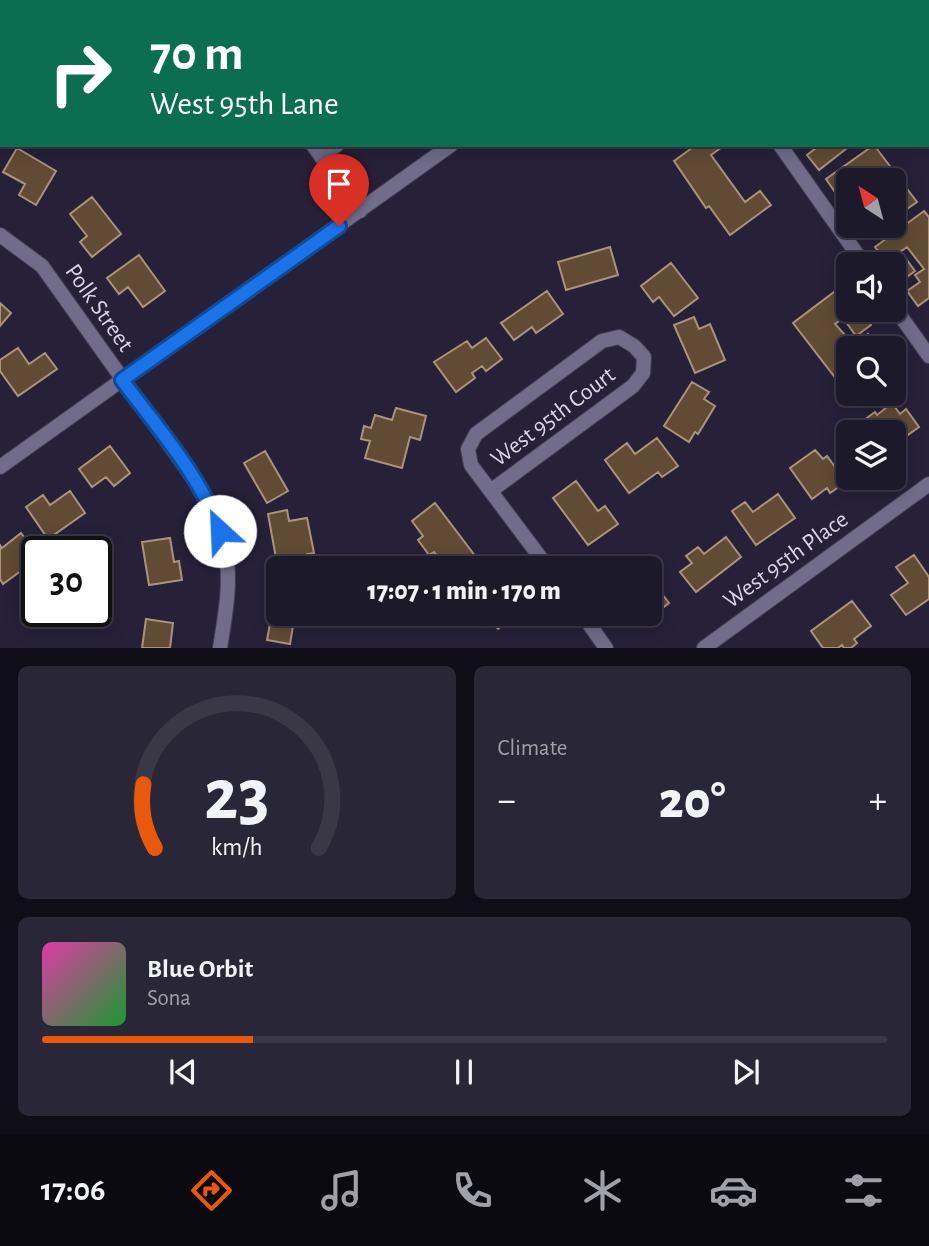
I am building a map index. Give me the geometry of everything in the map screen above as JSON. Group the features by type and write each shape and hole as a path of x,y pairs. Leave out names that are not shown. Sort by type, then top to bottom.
{"street":[{"path":"0,467 448,147"},
{"path":"781,147 856,252"},
{"path":"317,151 360,211"},
{"name":"Polk Street","path":"0,236 42,266 193,478 213,512 227,550 229,591 220,648"},
{"path":"905,322 929,356"},
{"name":"West 95th Court","path":"619,337 634,346 644,357 643,373 633,386 492,490 471,465 468,449 476,434 602,341 619,337"},
{"name":"West 95th Place","path":"704,648 929,484"},
{"path":"492,490 540,556"},
{"path":"590,626 606,648"}],"building":[{"path":"693,147 722,147 711,155 745,202 760,191 771,205 730,235 709,206 706,208 674,161"},
{"path":"817,147 848,147 819,170 807,155"},
{"path":"871,147 876,147 891,168 842,168"},
{"path":"17,148 56,171 36,205 19,195 25,184 3,172"},
{"path":"836,172 836,194 826,179"},
{"path":"906,187 917,202 906,210"},
{"path":"92,197 121,234 92,257 80,242 87,236 70,214"},
{"path":"924,211 929,217 929,298 918,306 907,291 920,282 915,275 924,269 907,247 900,252 879,252 875,247 887,238 906,238 906,224"},
{"path":"610,247 618,275 566,290 558,262"},
{"path":"139,255 165,291 143,307 128,287 119,294 107,278"},
{"path":"906,259 915,271 906,278"},
{"path":"671,263 698,298 674,316 659,297 653,302 641,286"},
{"path":"547,291 563,314 536,333 532,327 514,340 501,323"},
{"path":"836,291 838,322 835,324 846,336 836,336 836,379 793,323"},
{"path":"0,303 11,313 0,326"},
{"path":"694,317 699,329 710,324 725,360 695,373 674,325"},
{"path":"846,322 869,322 871,325 856,336"},
{"path":"486,338 502,359 486,371 482,366 472,373 475,378 456,392 434,362 467,341 472,348"},
{"path":"18,348 29,364 45,353 57,369 18,396 0,371 0,360"},
{"path":"692,382 709,392 704,399 715,406 698,434 695,432 689,442 664,426"},
{"path":"888,406 894,406 900,414 906,409 919,427 906,436 906,420 864,420 875,412 877,415"},
{"path":"396,408 426,416 420,440 410,437 402,468 365,458 370,441 361,439 364,426 371,428 375,415 392,420"},
{"path":"657,438 678,466 662,477 658,472 629,493 605,460 627,443 635,454"},
{"path":"110,446 130,473 114,486 106,477 92,487 79,469"},
{"path":"815,450 823,459 827,456 836,468 836,489 830,493 827,488 812,499 790,468"},
{"path":"265,451 288,491 267,503 244,463"},
{"path":"576,481 598,511 605,506 618,524 588,545 553,498"},
{"path":"70,491 85,513 52,536 46,536 26,507 43,495 50,505"},
{"path":"778,494 795,518 756,545 732,511 745,502 753,512"},
{"path":"435,503 475,556 437,556 434,552 429,555 418,540 423,536 412,521"},
{"path":"287,510 289,521 307,518 314,553 307,556 276,556 268,514"},
{"path":"21,533 23,536 21,536 21,571 3,584 0,579 0,545 2,548"},
{"path":"726,537 741,557 696,592 680,572 692,563 686,556 698,547 704,554"},
{"path":"170,538 174,562 179,561 182,580 149,585 142,542"},
{"path":"914,555 929,577 929,599 906,615 891,595 908,583 896,567"},
{"path":"662,594 669,603 662,608"},
{"path":"852,601 871,626 854,639 857,643 851,648 844,648 842,645 838,648 823,648 811,631"},
{"path":"146,619 173,623 170,648 142,648"},
{"path":"270,626 293,626 290,644 267,640"}],"route":[{"path":"220,531 213,512 193,478 122,380 339,226"}]}
